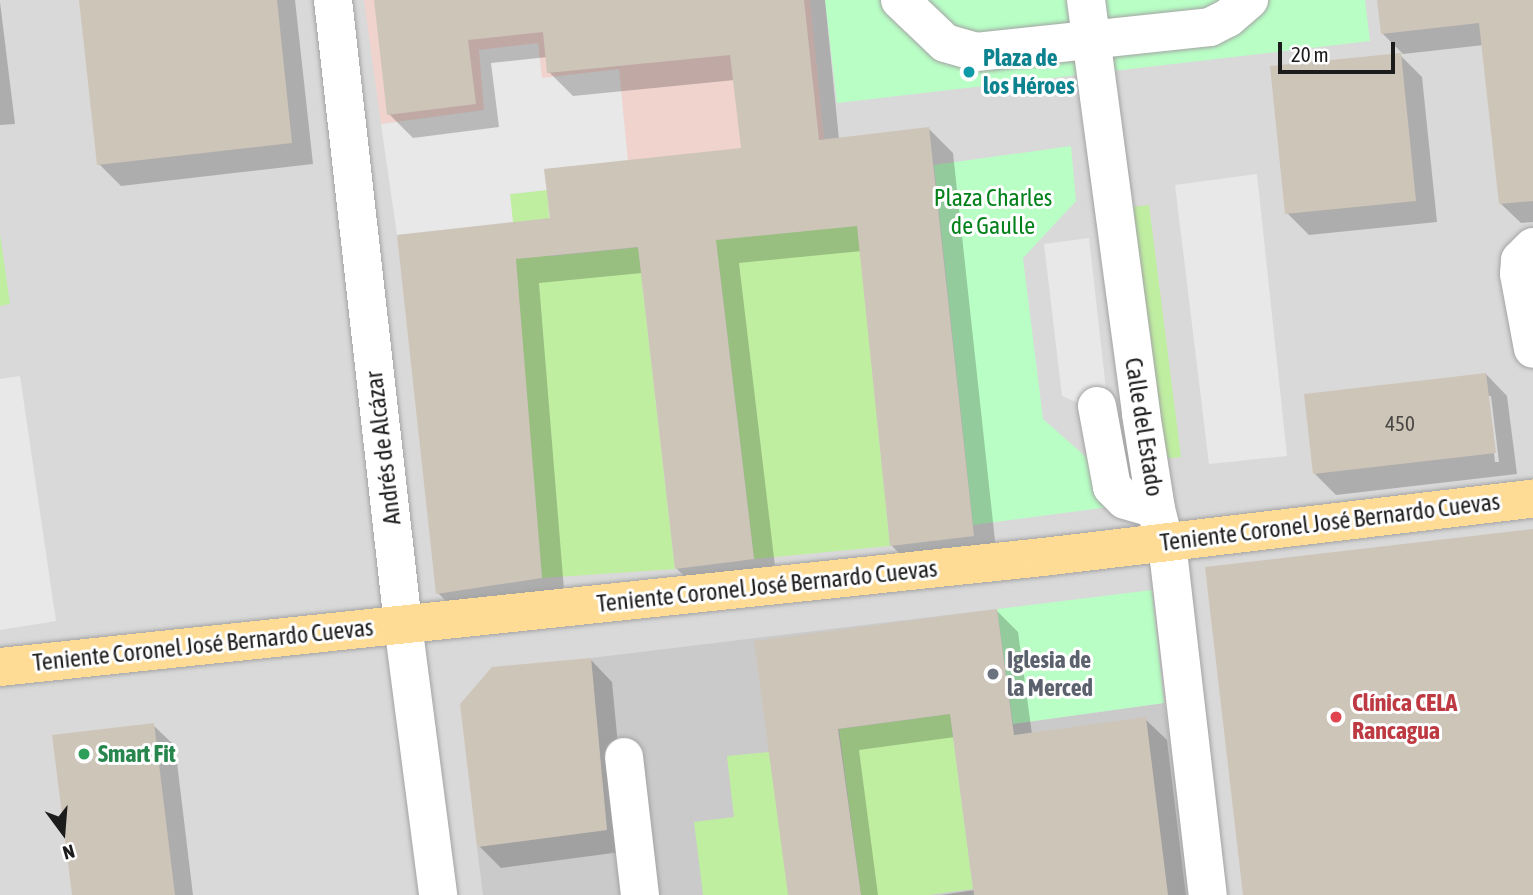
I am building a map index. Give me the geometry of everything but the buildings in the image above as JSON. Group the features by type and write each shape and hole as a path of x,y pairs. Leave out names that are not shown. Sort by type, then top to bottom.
{"main road":[{"name":"Teniente Coronel José Bernardo Cuevas","path":"0,667 1029,559 1161,525 1533,499"}],"street":[{"name":"Andrés de Alcázar","path":"333,0 403,624 438,895"},
{"path":"900,0 937,37 965,51 1092,41 1210,27 1228,18 1250,0"},
{"name":"Calle del Estado","path":"1086,0 1161,525 1208,895"},
{"path":"1533,247 1528,249 1520,260 1519,274 1533,349"},
{"path":"1097,406 1112,488 1161,525"},
{"path":"624,757 640,895"}],"shaded area":[{"path":"0,0 1533,0 1533,895 0,895"},
{"path":"364,0 810,0 824,139 628,161 542,78 537,43 484,110 381,124"},
{"path":"538,43 542,78 619,69 628,161 544,169 547,190 510,194 513,222 397,235 381,124 484,110 479,50"},
{"path":"1257,174 1287,456 1209,464 1175,185"},
{"path":"1089,238 1109,416 1062,396 1044,244"},
{"path":"20,376 56,621 0,630 0,379"},
{"path":"997,609 1013,724 1164,703 1191,895 483,895 477,847 607,830 591,658"}],"green space":[{"name":"Plaza de los Héroes","path":"825,0 1365,0 1370,41 837,103"},
{"name":"Plaza Charles de Gaulle","path":"1071,146 1076,201 1023,258 1043,419 1103,472 1109,507 973,525 934,165"},
{"path":"547,190 552,256 939,217 941,240 860,249 890,546 754,559 720,273 642,282 675,569 542,578 510,194"},
{"path":"1149,205 1181,457 1164,459 1133,207"},
{"path":"0,234 10,304 0,306"},
{"path":"1152,590 1164,703 1013,724 997,609"},
{"path":"950,714 973,889 928,895 861,895 839,729"},
{"path":"769,752 789,895 703,895 694,822 734,817 727,756"}],"place":[{"name":"Plaza de los Héroes","path":"969,72"},
{"name":"Iglesia de la Merced","path":"993,674"},
{"name":"Clínica CELA Rancagua","path":"1336,717"},
{"name":"Smart Fit","path":"84,754"}]}
